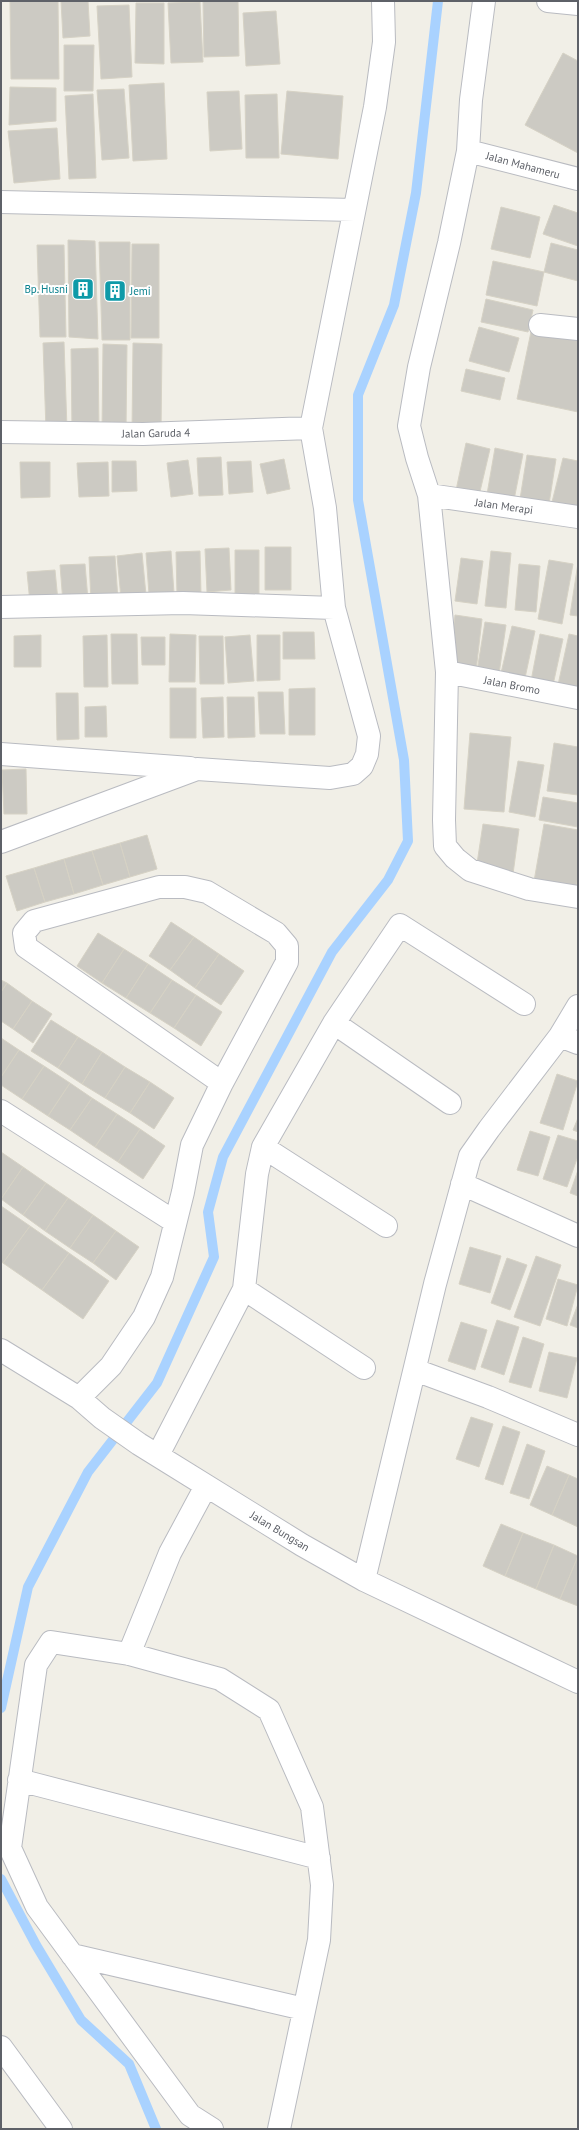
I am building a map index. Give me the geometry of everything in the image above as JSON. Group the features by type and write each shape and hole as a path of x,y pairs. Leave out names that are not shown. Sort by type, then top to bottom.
{"street":[{"path":"1,754 330,778 353,774 362,766 367,754 369,736 334,608 325,508 311,428 375,107 384,42 383,1"},
{"path":"484,1 471,100 468,150 449,243 419,367 409,426 417,458 429,495 447,672 444,820 446,846 455,858 470,870 529,889 578,897"},
{"path":"548,1 578,4"},
{"name":"Jalan Mahameru","path":"468,150 578,179"},
{"path":"1,202 354,210"},
{"path":"540,325 578,329"},
{"name":"Jalan Garuda 4","path":"1,432 143,434 311,428"},
{"name":"Jalan Merapi","path":"429,495 578,517"},
{"path":"1,607 183,603 334,608"},
{"name":"Jalan Bromo","path":"447,672 578,698"},
{"path":"1,842 198,769"},
{"path":"79,1398 111,1366 144,1317 162,1277 183,1192 192,1145 222,1083 287,962 287,946 276,933 207,892 185,887 159,886 34,921 24,933 26,947 222,1083"},
{"path":"149,1450 244,1290 257,1174 263,1147 334,1023 400,925 524,1004"},
{"path":"364,1580 415,1370 434,1284 470,1156 489,1129 569,1040 578,1006"},
{"path":"334,1023 450,1103"},
{"path":"1,1111 175,1222"},
{"path":"263,1147 386,1226"},
{"path":"462,1184 578,1236"},
{"path":"244,1290 364,1368"},
{"name":"Jalan Bungsan","path":"1,1350 79,1398 102,1418 149,1450 206,1486 364,1580 578,1682"},
{"path":"415,1370 488,1397 578,1435"},
{"path":"129,1654 170,1553 206,1486"},
{"path":"212,2129 190,2114 37,1907 10,1848 36,1665 51,1642 129,1654 220,1678 269,1710 312,1806 322,1885 319,1940 279,2129"},
{"path":"19,1780 319,1858"},
{"path":"72,1955 304,2009"},
{"path":"1,2047 61,2129"}],"building":[{"path":"10,1 58,1 59,79 11,79"},
{"path":"61,1 88,1 90,36 63,38"},
{"path":"203,1 238,1 239,56 204,57"},
{"path":"200,2 203,62 171,63 168,3"},
{"path":"136,3 164,3 164,64 135,63"},
{"path":"129,5 132,77 101,79 97,6"},
{"path":"276,11 280,64 246,66 243,13"},
{"path":"64,45 94,45 93,91 64,91"},
{"path":"563,53 578,61 578,153 525,125"},
{"path":"164,83 167,159 133,161 129,85"},
{"path":"10,87 56,88 56,121 9,125"},
{"path":"124,89 129,158 102,160 97,90"},
{"path":"239,91 242,149 210,151 207,92"},
{"path":"287,91 343,96 338,159 281,154"},
{"path":"93,94 96,178 69,179 65,96"},
{"path":"277,94 279,158 246,158 245,95"},
{"path":"57,128 60,179 14,183 8,131"},
{"path":"554,205 578,213 578,246 543,234"},
{"path":"501,207 540,217 530,258 491,249"},
{"name":"Bp. Husni","path":"68,240 95,241 98,339 69,337"},
{"name":"Jemi","path":"99,242 130,242 130,340 102,340"},
{"path":"551,243 578,250 578,281 544,272"},
{"path":"132,244 159,244 159,338 131,338"},
{"path":"37,245 64,245 66,337 40,337"},
{"path":"493,261 544,272 537,306 486,295"},
{"path":"486,299 533,310 528,332 481,322"},
{"path":"479,327 519,338 509,372 469,361"},
{"path":"532,327 578,337 578,412 517,399"},
{"path":"64,342 67,429 46,430 43,343"},
{"path":"133,343 162,344 161,432 132,431"},
{"path":"103,344 127,345 126,431 102,431"},
{"path":"98,348 99,431 72,431 71,349"},
{"path":"466,369 505,378 500,400 461,391"},
{"path":"466,443 490,449 478,500 455,495"},
{"path":"495,448 523,454 513,505 486,500"},
{"path":"527,455 556,459 549,504 520,499"},
{"path":"221,457 223,495 199,496 197,458"},
{"path":"563,458 578,461 578,509 552,502"},
{"path":"284,459 290,489 267,494 260,464"},
{"path":"188,460 193,494 171,497 167,463"},
{"path":"112,461 136,461 137,491 112,492"},
{"path":"251,461 253,492 229,494 227,462"},
{"path":"20,462 50,462 50,497 21,498"},
{"path":"108,462 109,496 79,497 77,463"},
{"path":"265,547 291,547 291,590 265,590"},
{"path":"229,548 231,590 207,592 205,549"},
{"path":"235,550 259,550 259,594 235,594"},
{"path":"171,551 174,593 149,594 146,553"},
{"path":"200,551 201,595 177,595 176,552"},
{"path":"491,551 511,553 506,608 485,606"},
{"path":"142,553 146,595 121,598 117,556"},
{"path":"115,556 118,600 91,602 89,557"},
{"path":"461,558 483,561 477,604 455,601"},
{"path":"549,560 573,564 562,624 538,619"},
{"path":"578,563 578,616 570,615"},
{"path":"85,564 88,600 63,603 60,565"},
{"path":"519,564 540,566 536,612 515,610"},
{"path":"55,570 58,601 30,603 27,572"},
{"path":"455,615 482,619 476,671 449,668"},
{"path":"485,622 506,625 499,674 477,671"},
{"path":"512,626 535,631 525,678 501,673"},
{"path":"283,632 314,632 315,659 283,659"},
{"path":"111,634 137,634 138,684 112,684"},
{"path":"170,634 196,635 195,682 169,682"},
{"path":"540,634 563,639 553,685 531,681"},
{"path":"569,634 578,636 578,690 558,685"},
{"path":"41,635 41,667 14,667 14,636"},
{"path":"107,635 108,687 84,687 83,636"},
{"path":"250,635 254,681 228,683 225,637"},
{"path":"257,635 280,635 280,680 257,681"},
{"path":"199,636 223,636 224,684 200,684"},
{"path":"141,637 165,637 165,665 142,665"},
{"path":"170,688 196,688 196,738 170,738"},
{"path":"315,688 315,735 289,735 289,689"},
{"path":"258,692 283,692 285,734 260,734"},
{"path":"56,693 78,693 79,739 57,740"},
{"path":"223,697 224,737 203,738 201,698"},
{"path":"227,697 254,697 255,737 228,738"},
{"path":"106,706 107,737 85,737 85,707"},
{"path":"470,733 511,737 504,812 464,809"},
{"path":"554,743 578,747 578,795 547,791"},
{"path":"518,761 544,765 535,817 509,812"},
{"path":"26,769 27,814 4,814 2,770"},
{"path":"543,797 578,803 578,827 539,820"},
{"path":"483,824 519,829 513,874 476,870"},
{"path":"544,824 578,830 578,876 575,894 533,887"},
{"path":"147,835 157,869 130,877 120,843"},
{"path":"120,843 130,877 103,885 92,851"},
{"path":"92,851 103,885 74,894 64,859"},
{"path":"64,859 74,894 45,902 34,868"},
{"path":"34,868 45,902 17,911 6,876"},
{"path":"171,922 194,937 170,970 149,956"},
{"path":"98,933 124,949 102,983 77,966"},
{"path":"194,937 219,954 195,988 170,970"},
{"path":"124,949 148,964 126,998 102,983"},
{"path":"219,954 244,971 221,1005 195,988"},
{"path":"148,964 172,980 150,1013 126,998"},
{"path":"1,980 7,983 1,992"},
{"path":"172,980 196,995 174,1028 150,1013"},
{"path":"7,983 32,1001 13,1029 1,1021 1,992"},
{"path":"196,995 222,1012 201,1046 174,1028"},
{"path":"32,1001 52,1014 33,1043 13,1029"},
{"path":"51,1020 78,1037 58,1068 31,1051"},
{"path":"78,1037 102,1052 82,1084 58,1068"},
{"path":"1,1038 19,1050 1,1077"},
{"path":"19,1050 44,1066 22,1099 1,1085 1,1077"},
{"path":"102,1052 125,1067 105,1098 82,1084"},
{"path":"44,1066 70,1083 48,1116 22,1099"},
{"path":"125,1067 150,1082 130,1113 105,1098"},
{"path":"557,1074 578,1081 563,1130 540,1123"},
{"path":"150,1082 174,1098 154,1129 130,1113"},
{"path":"70,1083 92,1098 70,1130 48,1116"},
{"path":"92,1098 117,1114 95,1147 70,1130"},
{"path":"117,1114 140,1129 118,1162 95,1147"},
{"path":"578,1118 578,1132 573,1130"},
{"path":"140,1129 165,1146 143,1179 118,1162"},
{"path":"530,1131 550,1137 538,1176 517,1170"},
{"path":"558,1135 578,1141 578,1156 567,1187 543,1179"},
{"path":"1,1152 23,1167 1,1199"},
{"path":"23,1167 46,1183 23,1215 1,1199"},
{"path":"578,1170 578,1196 570,1193"},
{"path":"46,1183 68,1198 45,1231 23,1215"},
{"path":"68,1198 93,1215 70,1248 45,1231"},
{"path":"1,1206 30,1226 3,1263 1,1262"},
{"path":"93,1215 116,1231 93,1263 70,1248"},
{"path":"30,1226 69,1253 42,1290 3,1263"},
{"path":"116,1231 139,1247 116,1280 93,1263"},
{"path":"470,1247 501,1256 490,1293 459,1284"},
{"path":"69,1253 109,1281 83,1319 42,1290"},
{"path":"536,1256 561,1265 540,1326 514,1317"},
{"path":"507,1258 527,1265 510,1310 491,1303"},
{"path":"558,1279 578,1285 567,1326 546,1319"},
{"path":"578,1304 578,1328 570,1325"},
{"path":"497,1320 519,1327 504,1375 481,1367"},
{"path":"461,1322 487,1330 475,1370 448,1361"},
{"path":"523,1337 544,1344 531,1388 509,1382"},
{"path":"549,1352 577,1358 567,1398 539,1391"},
{"path":"471,1417 493,1424 479,1467 456,1459"},
{"path":"503,1426 520,1432 503,1485 485,1479"},
{"path":"527,1444 545,1451 529,1499 510,1493"},
{"path":"547,1466 569,1475 552,1515 530,1505"},
{"path":"569,1475 578,1479 578,1527 552,1515"},
{"path":"501,1524 523,1533 505,1576 483,1566"},
{"path":"523,1533 554,1545 536,1589 505,1576"},
{"path":"554,1545 578,1556 560,1599 536,1589"},
{"path":"578,1556 578,1606 560,1599"}],"waterway":[{"path":"1,1708 28,1587 88,1472 157,1383 214,1257 208,1212 223,1157 332,952 388,880 408,841 404,760 358,500 358,395 394,305 416,193 438,1"},
{"path":"1,1879 36,1945 81,2020 129,2064 156,2129"}],"place":[{"name":"Bp. Husni","path":"83,289"},
{"name":"Jemi","path":"115,291"}]}
